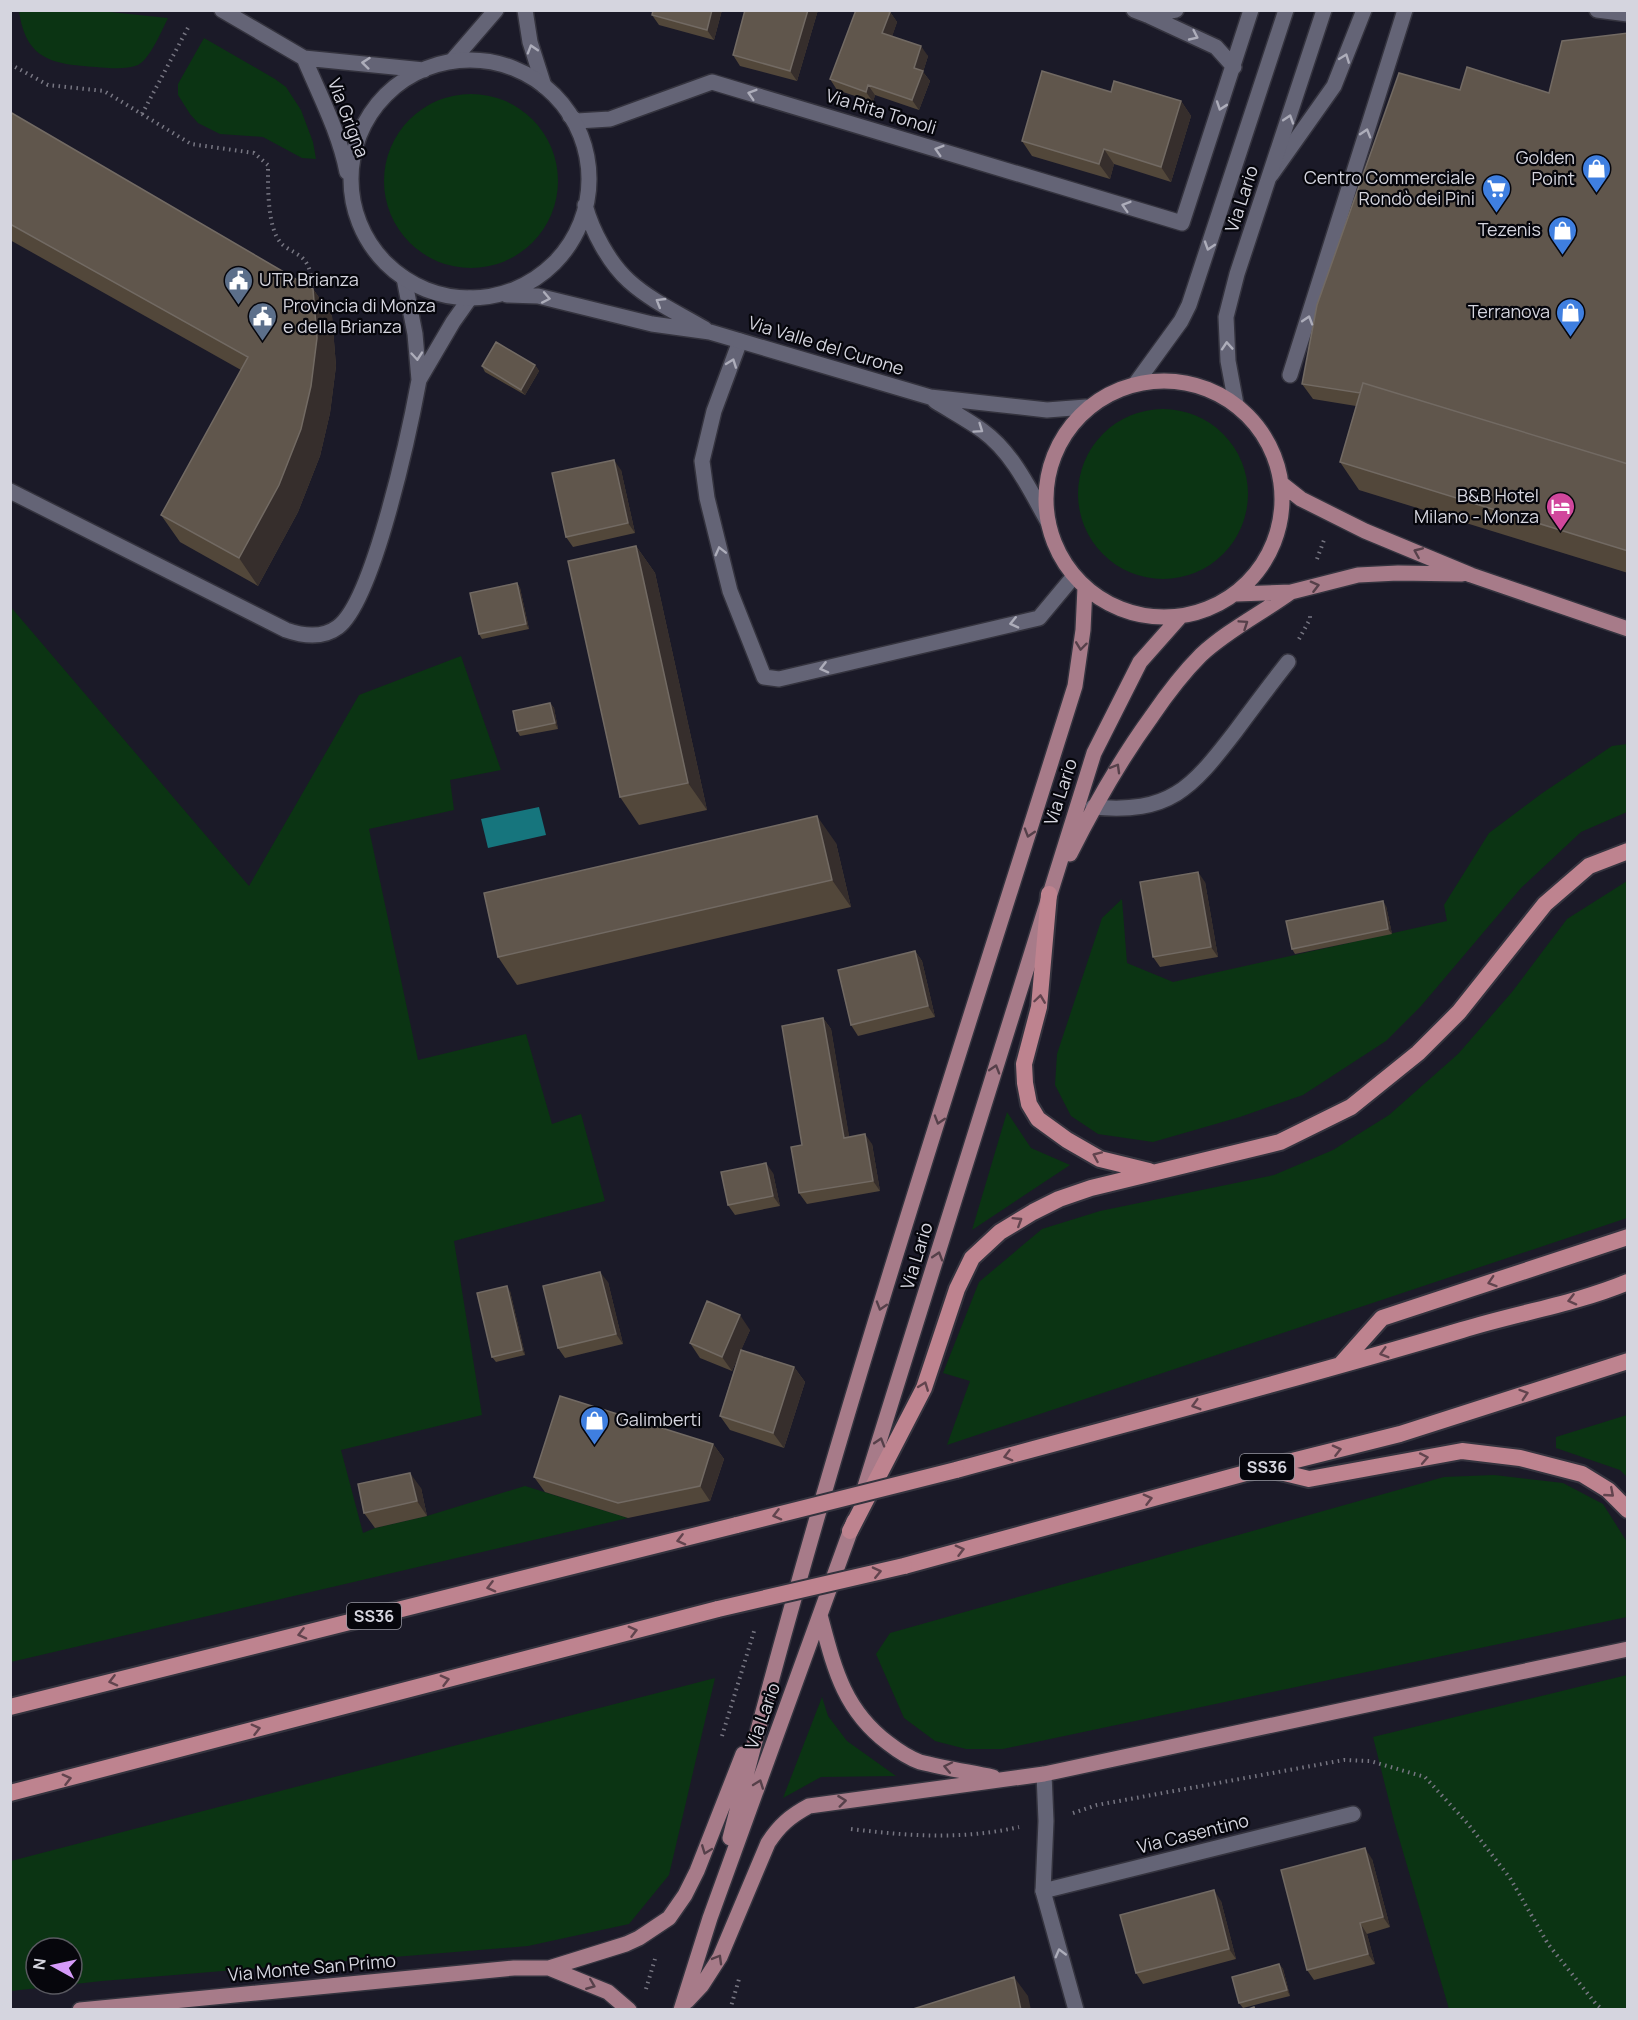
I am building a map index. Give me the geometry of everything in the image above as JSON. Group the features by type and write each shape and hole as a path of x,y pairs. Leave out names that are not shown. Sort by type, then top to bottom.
{"highway":[{"path":"850,1531 924,1388 957,1289 972,1258 1000,1233 1059,1199 1090,1188 1280,1142 1352,1107 1418,1053 1458,1012 1545,904 1589,866 1628,851"},
{"path":"1049,894 1039,1007 1024,1064 1029,1104 1038,1119 1067,1140 1100,1159 1153,1172"},
{"path":"1341,1365 1382,1318 1628,1237"},
{"name":"SS36","path":"10,1707 956,1470 1123,1426 1505,1317 1603,1293 1628,1282"},
{"name":"SS36","path":"10,1793 717,1609 904,1566 1264,1468 1400,1434 1628,1361"},
{"path":"1264,1468 1309,1479 1462,1451 1520,1458 1582,1474 1608,1490 1628,1510"}],"main road":[{"path":"1162,380 1188,382 1214,390 1236,404 1254,420 1268,439 1277,461 1282,484 1280,526 1264,564 1236,594 1199,613 1179,618 1145,617 1113,607 1079,582 1057,551 1048,522 1047,485 1056,451 1070,424 1086,407 1136,383 1162,380"},
{"path":"1282,484 1301,499 1365,531 1471,575 1628,629"},
{"path":"1236,594 1291,592 1358,575 1398,573 1471,575"},
{"name":"Via Lario","path":"710,1918 765,1698 833,1458 1075,686 1083,630 1079,582"},
{"path":"1049,894 1124,754 1176,681 1202,654 1291,592"},
{"name":"Via Lario","path":"682,2008 710,1918 873,1466 1094,753 1140,662 1179,618"},
{"path":"820,1615 833,1665 845,1695 855,1712 879,1737 918,1761 1005,1779"},
{"path":"682,2008 702,1985 720,1957 777,1828 792,1815 809,1806 1044,1774 1628,1649"},
{"path":"549,1968 626,1944 669,1918 685,1895 697,1871 765,1698"},
{"name":"Via Monte San Primo","path":"80,2010 514,1968 549,1968"},
{"path":"549,1968 608,1992 629,2010"}],"street":[{"name":"Via Grigna","path":"222,10 304,58 424,70"},
{"path":"452,62 496,10"},
{"path":"525,10 530,42 544,86"},
{"path":"1141,13 1176,10"},
{"path":"1234,67 1251,10"},
{"name":"Via Lario","path":"1136,383 1181,321 1189,305 1286,10"},
{"name":"Via Lario","path":"1236,404 1228,361 1226,317 1237,274 1324,10"},
{"path":"1269,178 1334,86 1364,10"},
{"path":"1290,375 1405,10"},
{"path":"1598,10 1628,14"},
{"path":"1141,13 1216,47 1234,67"},
{"name":"Via Grigna","path":"304,58 341,144 352,192"},
{"path":"480,61 504,65 544,86 570,116 580,135 586,156 588,182 585,205 575,234 553,264 542,273 521,287 488,296 470,298 435,293 404,278 384,261 372,246 358,219 352,192 353,158 357,142 374,108 394,87 424,70 452,62 480,61"},
{"name":"Via Rita Tonoli","path":"570,116 577,121 610,119 712,82 1182,223 1234,67"},
{"name":"Via Valle del Curone","path":"585,205 603,246 629,281 710,332"},
{"path":"10,491 286,630 302,635 320,635 337,628 350,616 382,533 419,380 415,334 404,278"},
{"name":"Via Valle del Curone","path":"488,296 538,296 652,324 710,332 930,397 1047,410 1086,407"},
{"path":"419,380 470,298"},
{"path":"740,341 714,411 702,461 707,498 730,591 764,676 778,680 1039,618 1079,582"},
{"name":"Via Valle del Curone","path":"930,397 984,431 1002,448 1017,468 1048,522"},
{"path":"1094,807 1122,810 1144,807 1166,799 1189,786 1210,765 1288,662"},
{"path":"1044,1774 1046,1821 1043,1891 1076,2010"},
{"name":"Via Casentino","path":"1043,1891 1353,1814"}],"path":[{"path":"142,114 190,24"},
{"path":"10,64 48,85 104,91 191,144 254,153 268,165 268,188 273,228 281,243 302,256 312,273 311,293"},
{"path":"642,1999 656,1958"}],"green space":[{"path":"19,11 100,11 168,18 155,44 142,62 133,67 111,68 66,64 44,56 28,40"},
{"path":"204,38 286,87 301,110 313,142 316,159 302,158 263,137 220,134 198,123 178,95 178,84"},
{"path":"471,94 504,101 519,109 532,120 543,133 551,148 558,181 551,214 543,229 532,242 519,253 504,261 471,268 438,261 423,253 410,242 399,229 391,214 384,181 391,148 399,133 410,120 423,109 438,101"},
{"path":"1163,409 1195,416 1223,434 1241,462 1248,494 1241,526 1223,554 1195,572 1163,579 1131,572 1103,554 1085,526 1078,494 1085,462 1103,434 1131,416"},
{"path":"10,606 249,886 359,695 461,656 501,770 450,780 454,810 369,829 418,1060 526,1034 552,1124 581,1114 605,1201 454,1241 482,1415 341,1450 363,1533 525,1486 628,1518 11,1662"},
{"path":"1627,744 1627,812 1581,832 1521,888 1421,1006 1386,1041 1303,1095 1240,1117 1153,1142 1098,1134 1071,1116 1055,1085 1057,1054 1102,918 1122,899 1127,963 1173,982 1447,921 1444,905 1489,833 1541,794 1612,746"},
{"path":"1627,881 1627,1218 947,1445 970,1381 943,1373 979,1282 1042,1229 1100,1211 1274,1175 1333,1150 1389,1115 1458,1054 1512,992 1567,919"},
{"path":"1007,1112 1031,1148 1070,1165 972,1230"},
{"path":"1627,1415 1627,1477 1620,1470 1556,1448 1556,1437"},
{"path":"1494,1475 1563,1483 1603,1504 1627,1542 1627,1617 1003,1749 966,1749 935,1741 904,1718 876,1654 890,1633 1444,1477"},
{"path":"1627,1675 1627,2009 1449,2009 1394,1821 1373,1737"},
{"path":"715,1678 669,1875 629,1924 528,1946 84,1983 84,1936 24,1936 24,1990 11,1991 11,1861"},
{"path":"822,1697 828,1716 847,1741 896,1776 821,1777 783,1798"}],"water":[{"path":"539,807 546,835 488,848 481,819"}],"building":[{"path":"653,10 712,10 707,30 652,15"},
{"path":"745,10 808,10 790,71 733,55"},
{"path":"856,10 890,12 882,33 921,46 914,68 923,71 912,100 868,85 866,92 830,79"},
{"name":"Centro Commerciale Rondò dei Pini","path":"1628,33 1628,464 1363,383 1360,393 1302,384 1317,305 1399,73 1460,90 1467,67 1549,93 1562,41"},
{"path":"1042,71 1111,92 1114,81 1181,101 1161,167 1104,149 1099,164 1022,141"},
{"name":"Provincia di Monza e della Brianza","path":"10,112 313,289 317,338 311,386 301,429 279,485 239,558 161,515 248,357 10,224"},
{"path":"496,342 535,365 521,390 482,366"},
{"name":"B&B Hotel Milano - Monza","path":"1363,383 1628,464 1628,551 1340,462"},
{"path":"614,460 628,523 566,537 552,473"},
{"path":"636,546 688,783 620,797 568,561"},
{"path":"517,583 526,624 479,634 470,593"},
{"path":"550,703 555,723 517,731 513,711"},
{"path":"817,816 832,880 498,957 484,893"},
{"path":"1198,872 1211,947 1153,957 1140,882"},
{"path":"1383,901 1388,929 1292,949 1286,921"},
{"path":"915,951 928,1006 851,1025 838,970"},
{"path":"823,1018 844,1138 865,1134 873,1181 799,1193 791,1147 802,1145 782,1026"},
{"path":"766,1163 773,1196 728,1205 721,1172"},
{"path":"600,1272 616,1334 558,1348 543,1286"},
{"path":"507,1286 522,1350 492,1357 477,1293"},
{"path":"707,1301 740,1315 722,1357 690,1343"},
{"path":"741,1350 794,1367 773,1433 720,1416"},
{"path":"560,1396 713,1444 700,1486 618,1503 534,1477"},
{"path":"410,1473 417,1501 364,1513 358,1484"},
{"path":"1365,1848 1383,1917 1360,1923 1368,1954 1307,1970 1281,1870"},
{"path":"1214,1890 1229,1949 1136,1973 1120,1915"},
{"path":"1279,1964 1287,1990 1239,2003 1232,1977"},
{"path":"1014,1977 1021,2010 910,2010"}],"place":[{"name":"Golden Point","path":"1596,194"},
{"name":"Centro Commerciale Rondò dei Pini","path":"1496,214"},
{"name":"Tezenis","path":"1562,256"},
{"name":"UTR Brianza","path":"238,306"},
{"name":"Terranova","path":"1571,338"},
{"name":"Provincia di Monza e della Brianza","path":"262,342"},
{"name":"B&B Hotel Milano - Monza","path":"1560,532"},
{"name":"Galimberti","path":"595,1446"}]}
